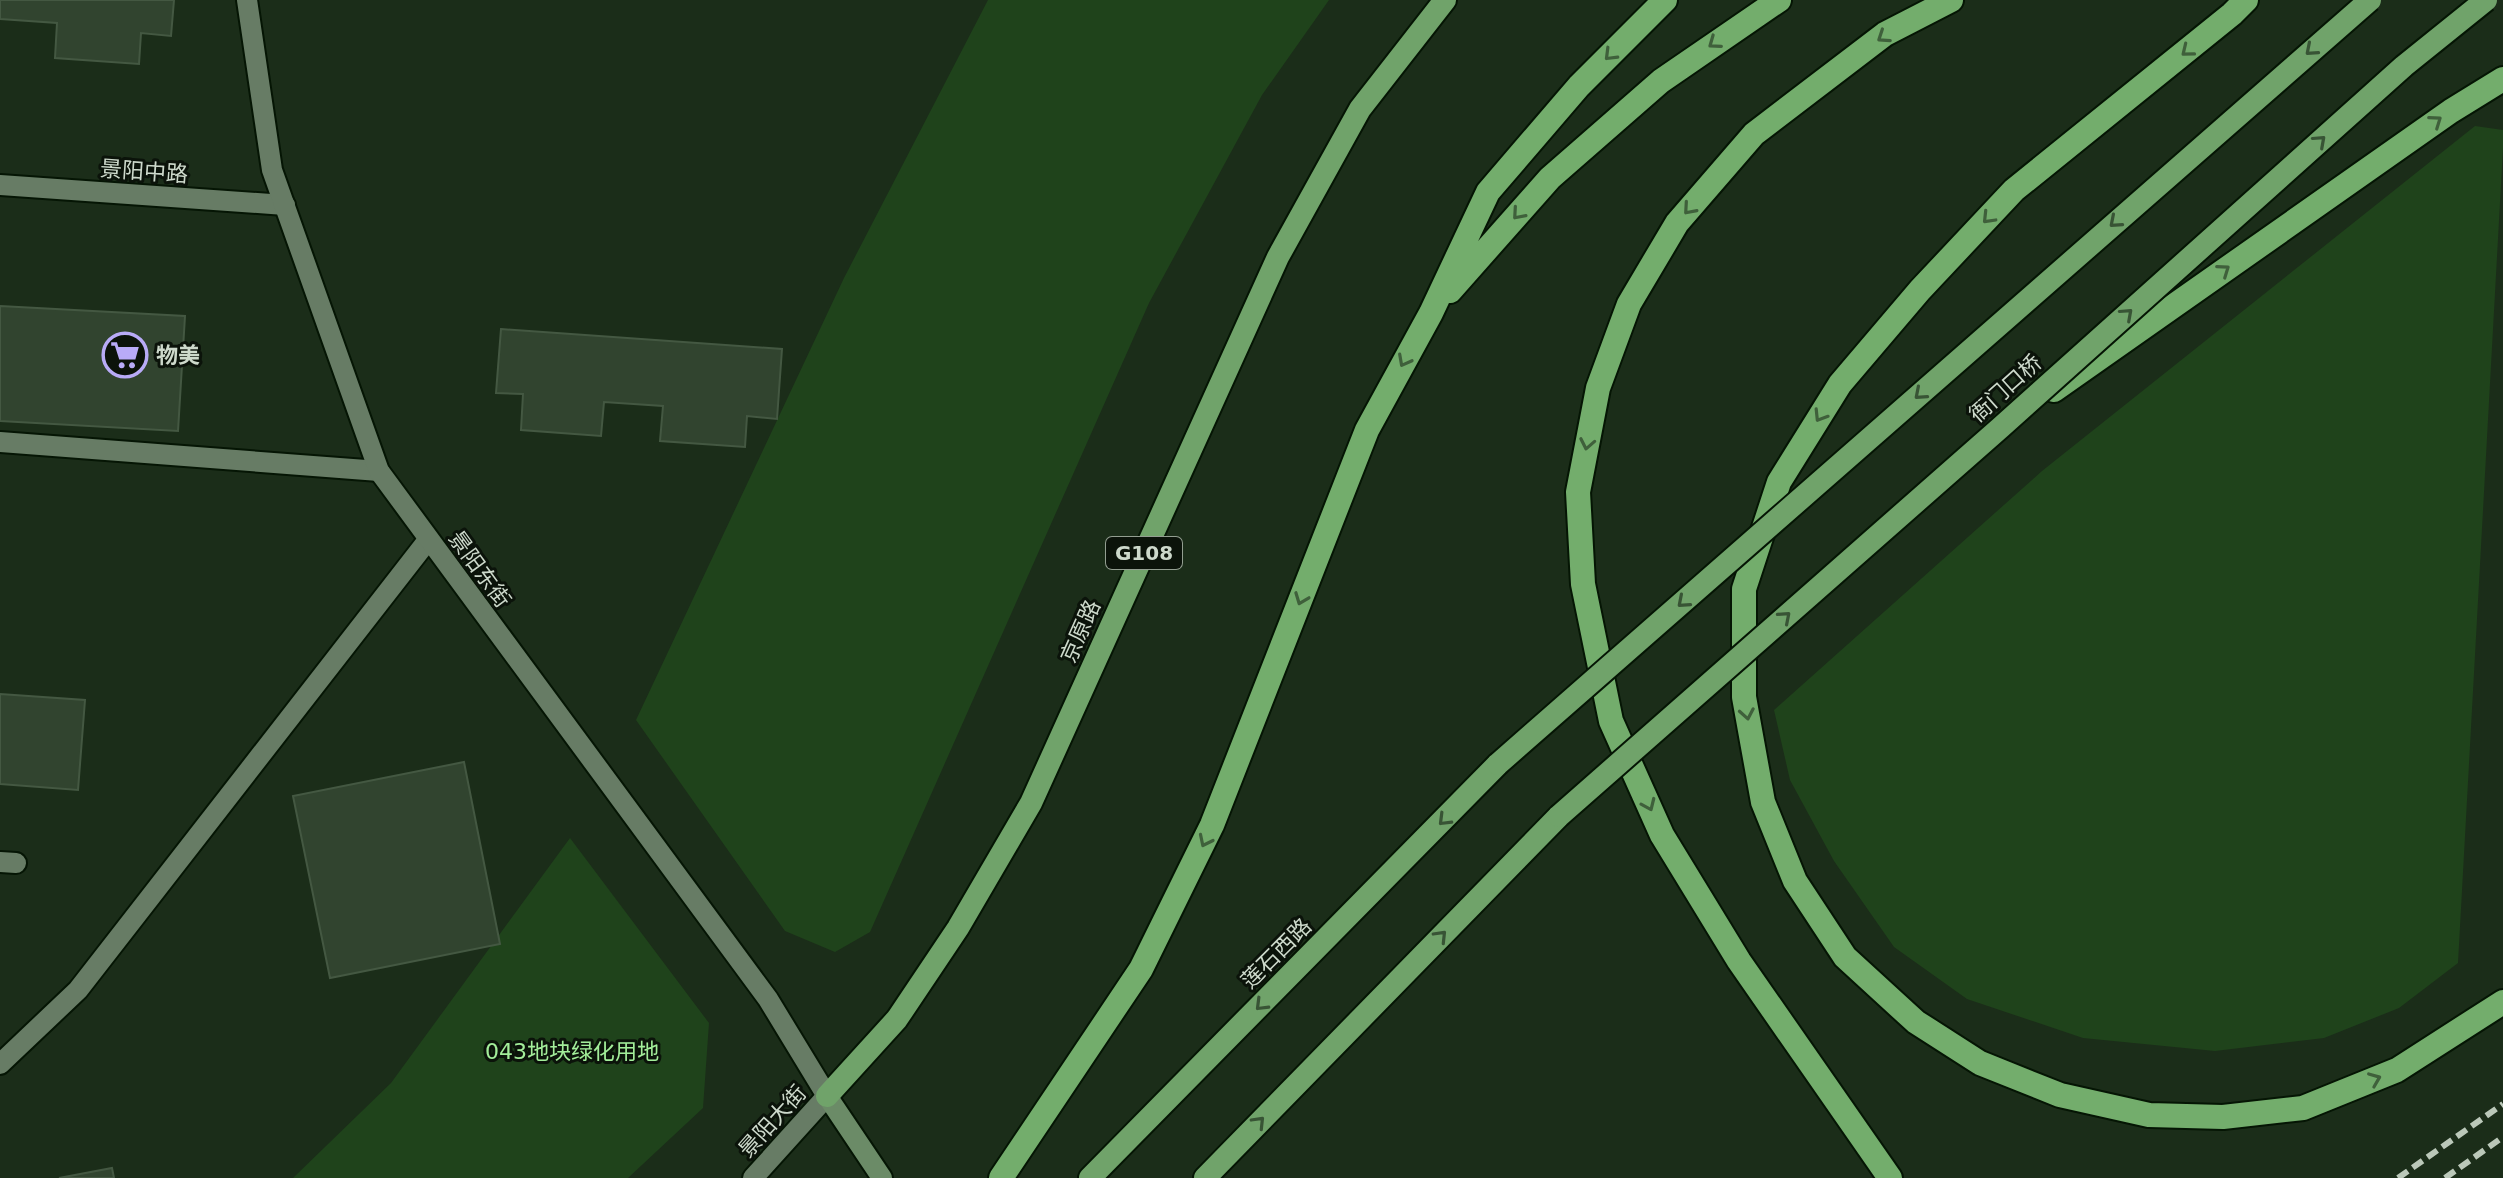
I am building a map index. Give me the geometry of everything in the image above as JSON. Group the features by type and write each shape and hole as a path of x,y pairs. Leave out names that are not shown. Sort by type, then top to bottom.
{"highway":[{"name":"京原路","path":"827,1096 897,1019 958,928 1031,803 1278,257 1360,109 1445,0"},
{"path":"1002,1177 1141,969 1170,911 1212,825 1367,430 1431,313 1488,192 1579,86 1665,0"},
{"path":"1431,313 1550,178 1661,81 1779,0"},
{"path":"1890,1178 1739,961 1656,821 1611,721 1583,584 1578,492 1598,388 1629,304 1677,223 1754,134 1885,34 1951,0"},
{"path":"2246,0 2014,190 1920,290 1840,384 1779,482 1744,589 1744,697 1763,802 1795,881 1845,957 1916,1022 1980,1063 2060,1095 2149,1115 2223,1117 2303,1108 2397,1070 2503,1002"},
{"name":"莲石西路","path":"1090,1178 1498,764 2370,0"},
{"name":"衙门口桥","path":"1205,1178 1559,816 2000,428 2404,66 2486,0"},
{"path":"2000,428 2451,111 2503,79"}],"main road":[{"path":"827,1096 882,1178"}],"street":[{"name":"景阳东街","path":"247,0 272,170 379,471 768,999 827,1096"},
{"name":"景阳中路","path":"0,185 285,205"},
{"path":"0,442 379,471"},
{"path":"0,1064 78,990 428,540"},
{"name":"景阳大街","path":"753,1178 827,1096"}],"green space":[{"path":"988,0 1329,0 1262,95 1149,303 870,932 835,952 785,931 636,720 844,278"},
{"path":"2475,126 2503,130 2503,148 2458,963 2399,1008 2324,1038 2215,1051 2083,1038 1967,999 1894,947 1834,861 1790,780 1774,710 2042,471"},
{"name":"043地块绿化用地","path":"570,838 709,1023 703,1108 628,1178 293,1178 391,1083"}],"building":[{"path":"0,0 174,0 171,36 141,33 139,64 55,58 57,23 0,19"},
{"path":"0,306 185,316 178,431 0,421"},
{"path":"501,329 782,349 777,419 747,416 745,447 660,441 663,406 604,402 601,436 521,430 523,394 496,393"},
{"path":"0,694 85,700 78,790 0,784"},
{"path":"464,762 500,944 330,978 293,796"},
{"path":"112,1168 114,1178 59,1178"}],"railway":[{"path":"2398,1178 2503,1104"},
{"path":"2445,1178 2503,1137"}],"place":[{"name":"物美","path":"125,355"}]}
